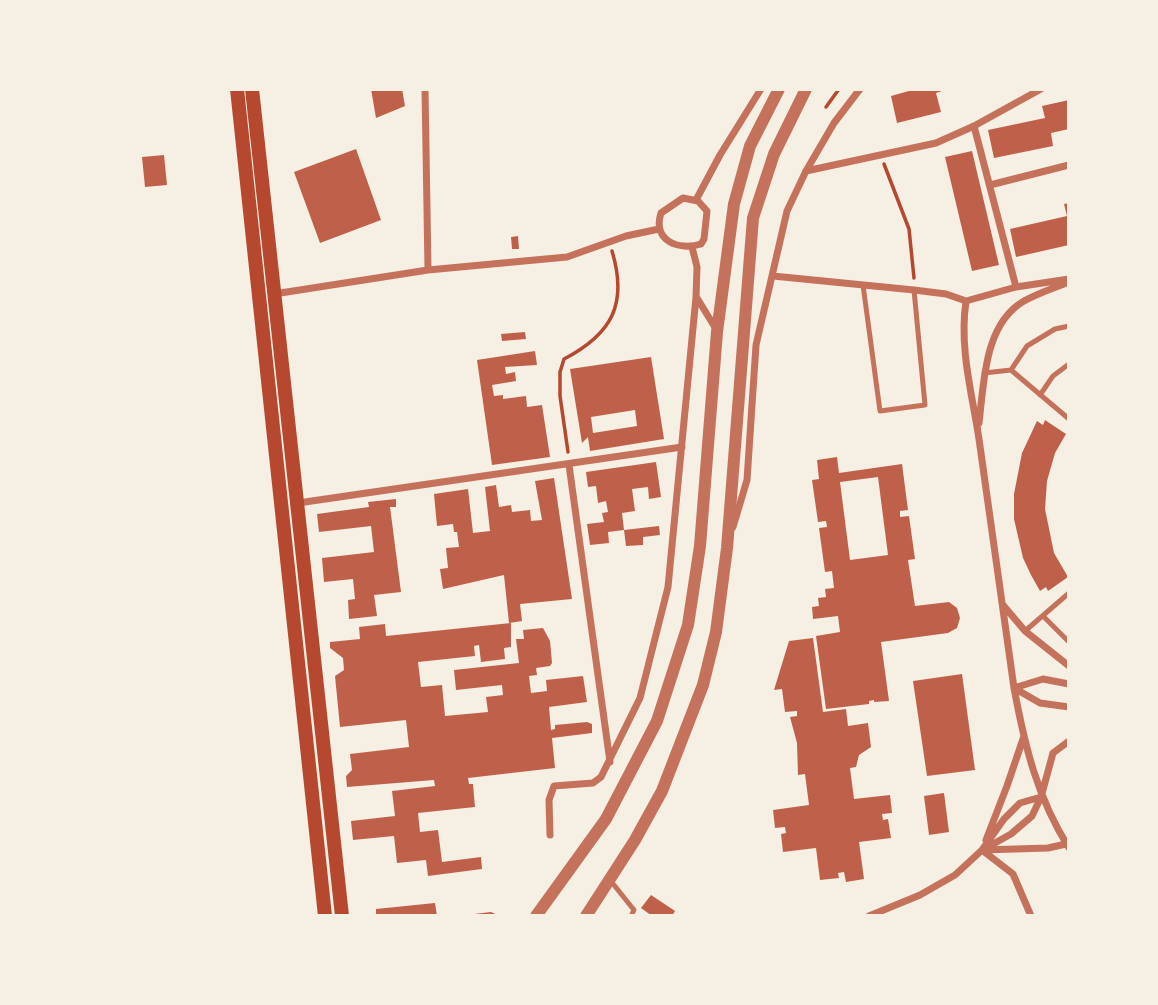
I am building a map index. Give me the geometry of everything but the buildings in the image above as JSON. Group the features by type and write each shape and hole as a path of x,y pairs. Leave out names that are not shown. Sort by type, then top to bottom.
{"main road":[{"path":"237,89 325,916"},
{"path":"252,89 342,916"}],"street":[{"path":"425,89 428,270"},
{"path":"696,200 761,89"},
{"path":"536,916 606,820 657,721 688,625 700,545 717,332 734,204 750,146 779,89"},
{"path":"586,916 635,840 662,791 703,685 716,632 727,548 753,218 774,154 806,89"},
{"path":"727,548 747,480 756,345 787,211 834,123 860,89"},
{"path":"806,171 936,143 974,126 1041,89"},
{"path":"974,126 1016,287"},
{"path":"990,185 1069,165"},
{"path":"683,198 696,200 706,207 704,239 701,244 681,247 660,233 661,213 683,198"},
{"path":"274,294 428,270 567,257 659,229"},
{"path":"550,835 549,800 554,786 593,783 601,777 610,763 640,698 663,609 668,587 696,297 697,267 692,247"},
{"path":"773,276 914,290 965,301 1016,287 1069,280"},
{"path":"978,431 989,353 1003,319 1023,302 1069,280"},
{"path":"696,297 717,332"},
{"path":"965,301 962,321 967,377 978,431 1014,688 1041,797 1067,846 982,850"},
{"path":"298,503 682,447"},
{"path":"569,465 610,763"},
{"path":"1003,605 1025,631 1069,666"},
{"path":"1014,688 1043,679 1069,684"},
{"path":"1014,688 1040,702 1069,708"},
{"path":"982,850 1024,736"},
{"path":"982,850 1011,834 1032,816 1041,797 1052,753 1069,741"},
{"path":"869,916 920,895 955,875 982,850 1004,819 1020,803 1041,797"},
{"path":"982,850 1013,874 1031,916"}],"lane":[{"path":"863,285 880,411 926,405 914,290"},
{"path":"1011,370 1027,345 1055,329 1069,326"},
{"path":"1040,395 1053,376 1069,364"},
{"path":"985,373 1011,370 1069,419"},
{"path":"1025,631 1069,593"},
{"path":"1043,616 1069,642"},
{"path":"609,880 635,910 631,916"}],"path":[{"path":"827,107 839,89"},
{"path":"880,156 909,229 914,290"},
{"path":"569,465 560,372 564,359 592,343 615,310 620,292 610,243"}]}
